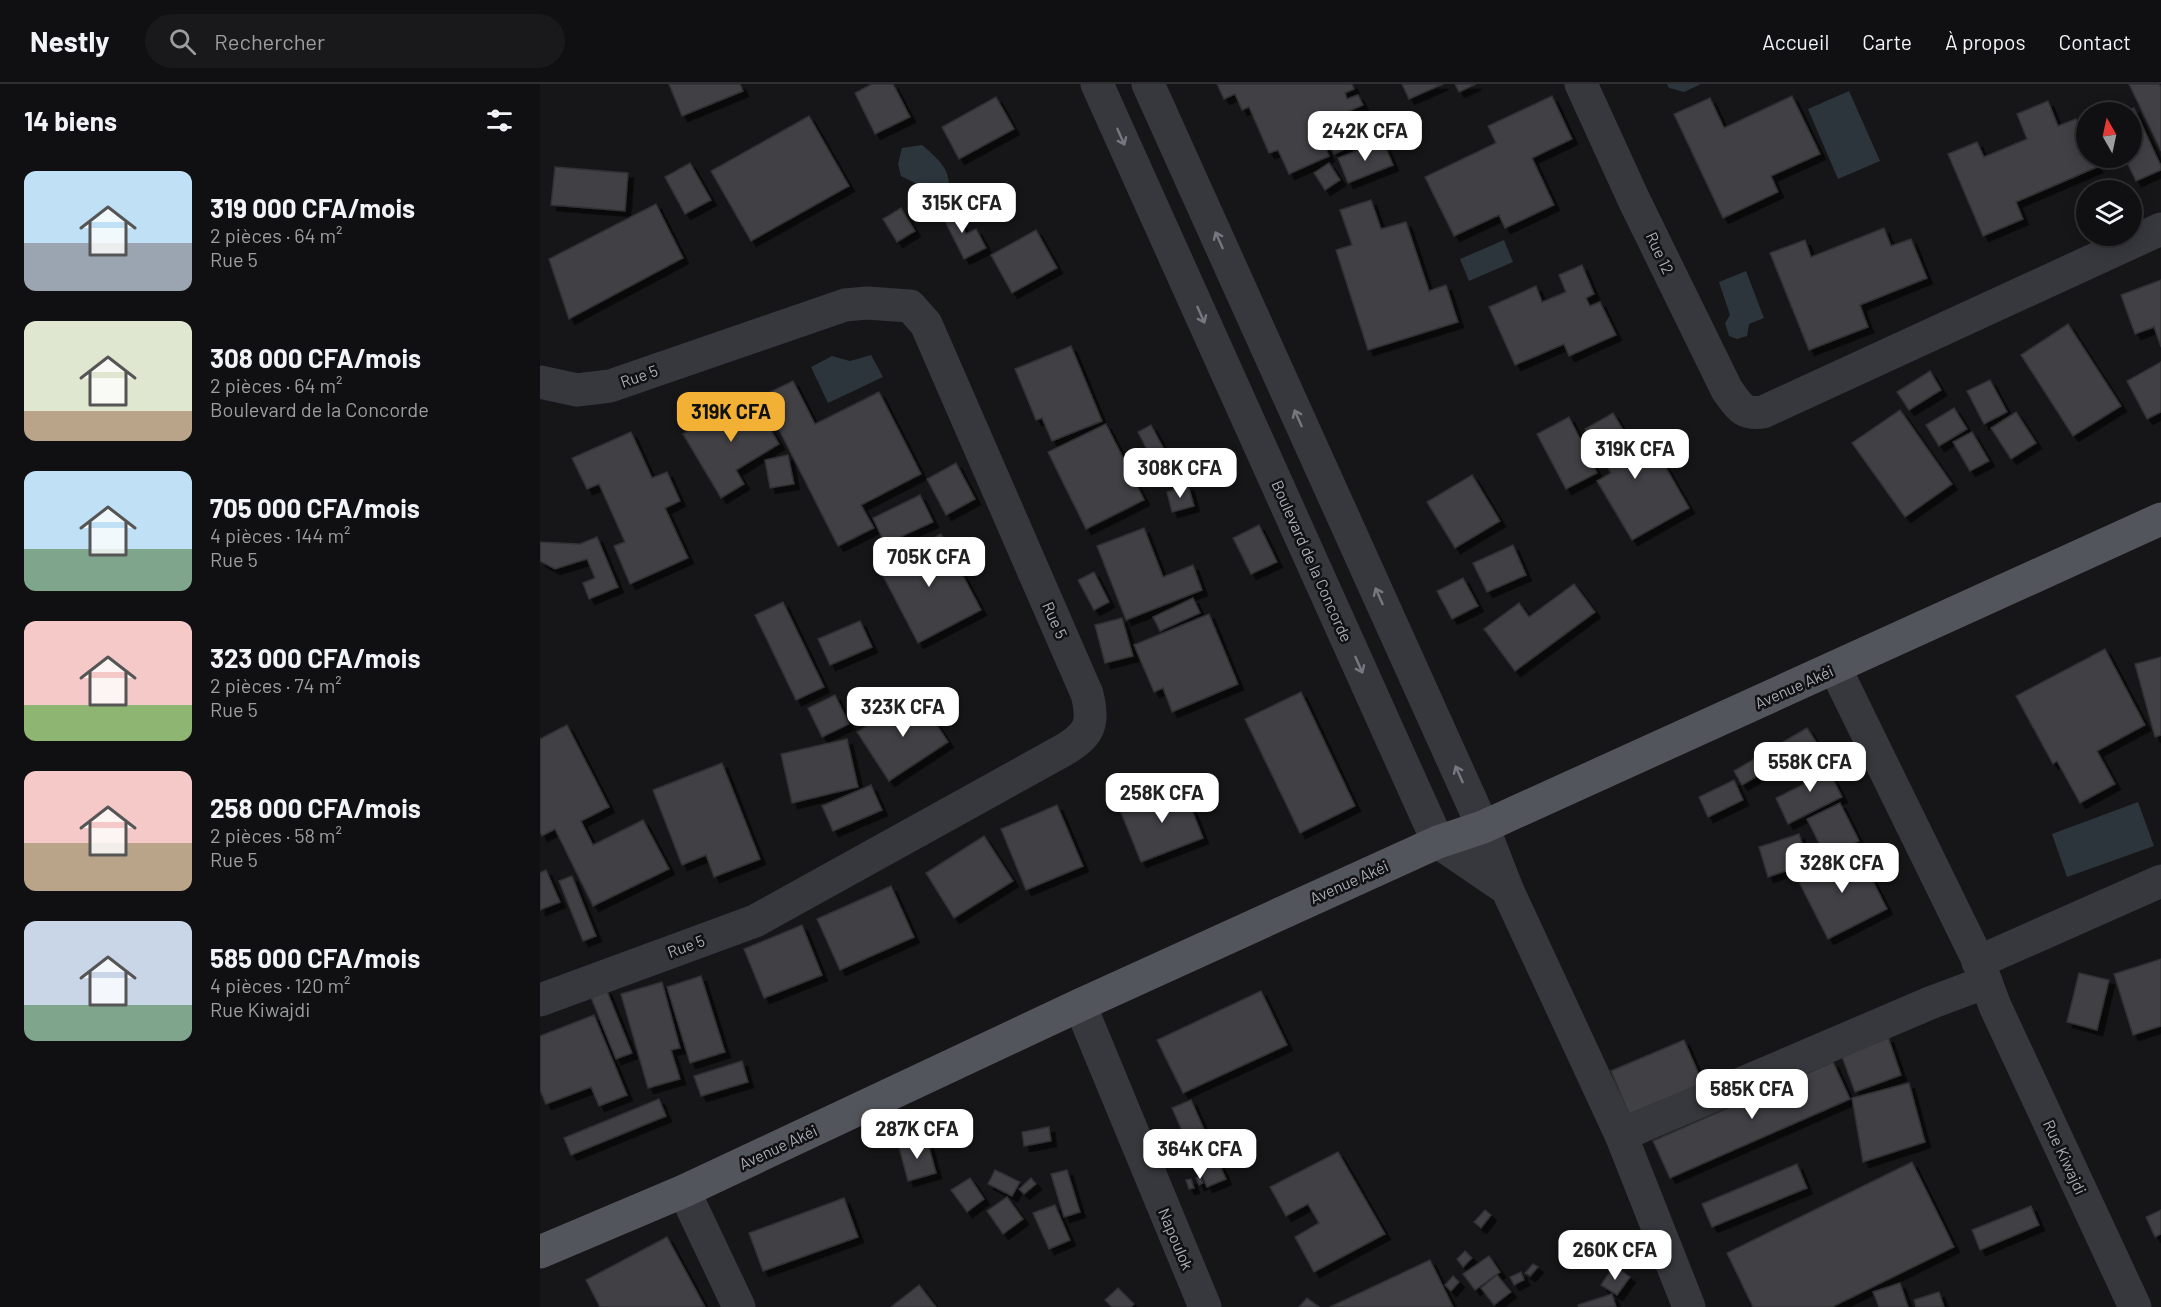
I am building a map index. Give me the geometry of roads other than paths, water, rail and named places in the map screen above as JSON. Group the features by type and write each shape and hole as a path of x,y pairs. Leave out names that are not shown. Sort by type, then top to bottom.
{"main road":[{"name":"Avenue Akéi","path":"540,1252 684,1191 1080,1005 1438,842 1483,827 2161,519"}],"street":[{"name":"Boulevard de la Concorde","path":"1096,84 1438,842"},
{"path":"1148,84 1483,827 1507,889 1621,1135 1689,1307"},
{"name":"Rue 12","path":"1581,84 1678,292 1727,390 1743,410 1751,414 1763,412 2161,230"},
{"name":"Rue 5","path":"540,382 577,390 610,386 844,305 867,303 910,306 926,324 1087,694 1092,712 1090,725 1080,740 1071,746 755,921 540,1000"},
{"name":"Rue Kiwajdi","path":"1835,668 1986,983 2135,1307"},
{"path":"1438,842 1507,889"},
{"path":"1621,1135 1920,1008 1986,983 2161,880"},
{"name":"Napoulok","path":"1080,1005 1205,1307"},
{"path":"684,1191 739,1307"}]}
